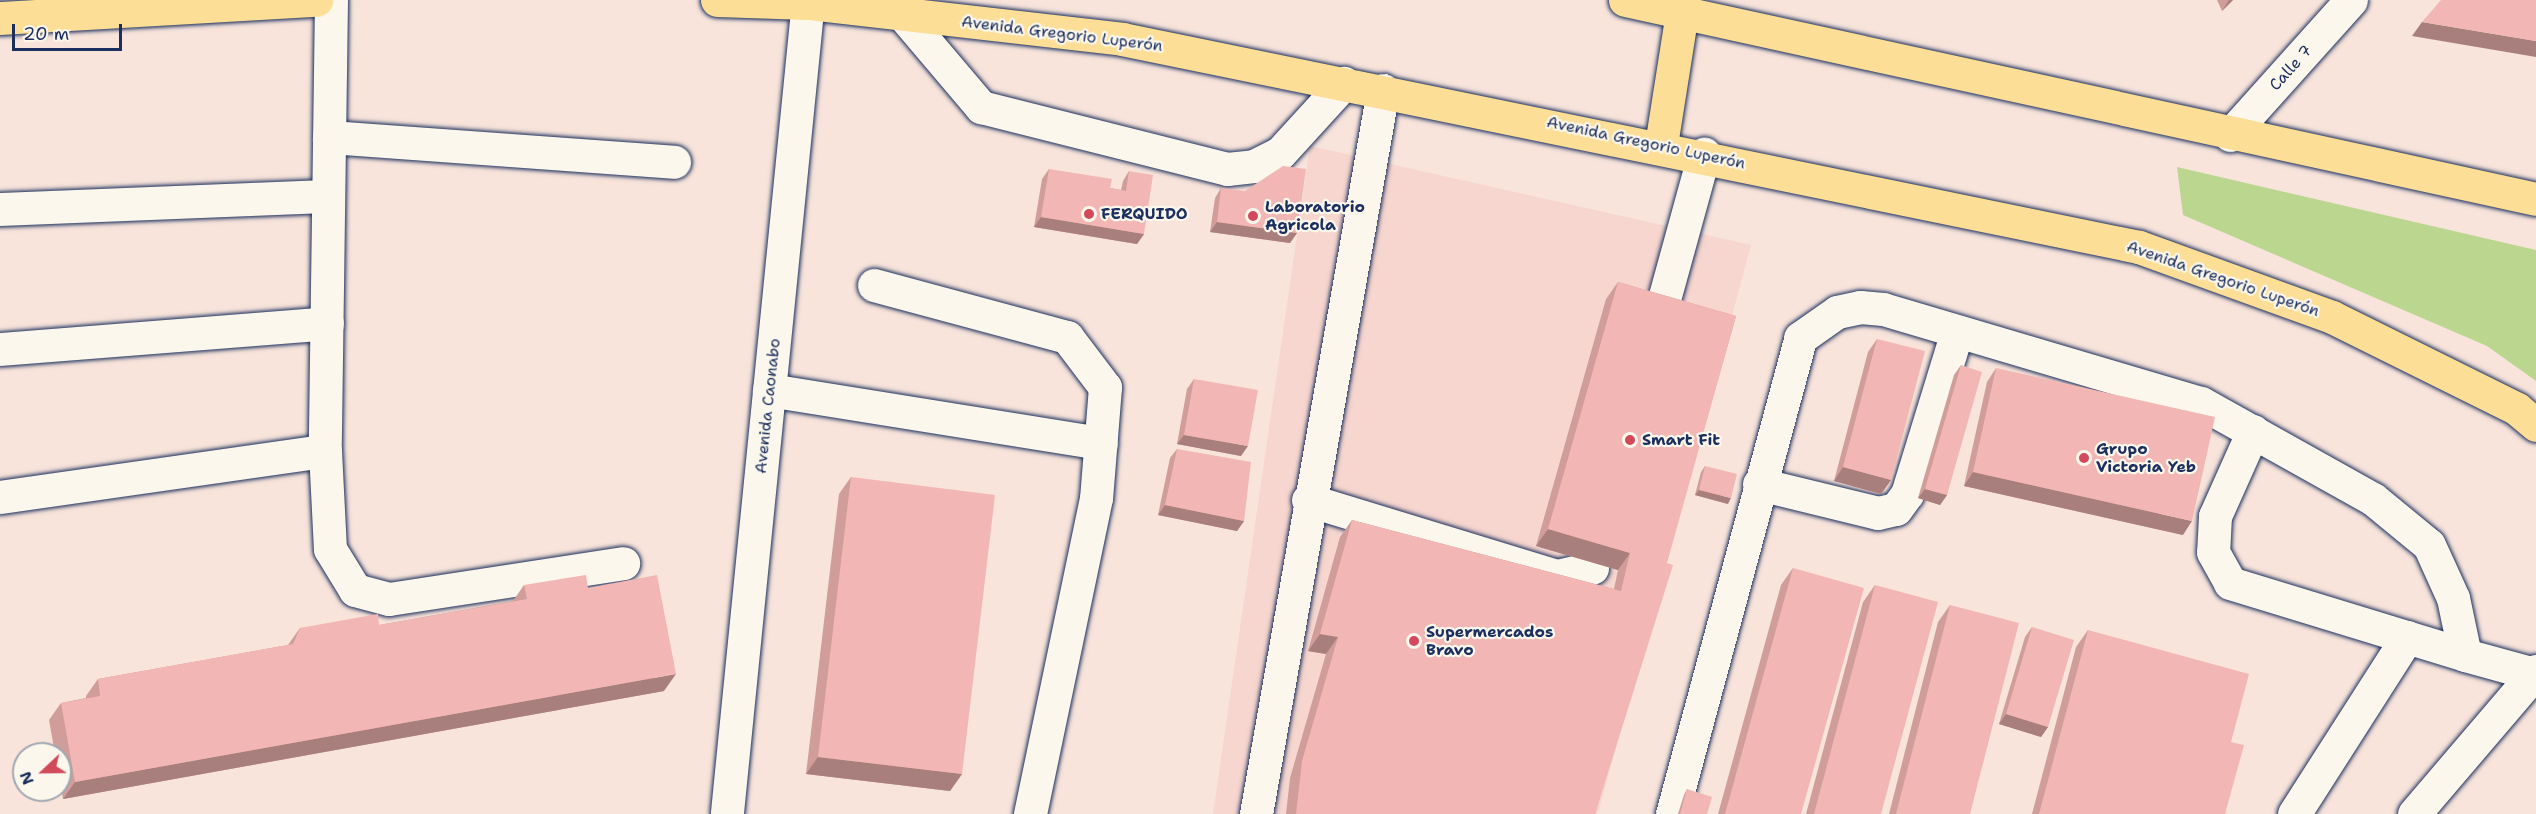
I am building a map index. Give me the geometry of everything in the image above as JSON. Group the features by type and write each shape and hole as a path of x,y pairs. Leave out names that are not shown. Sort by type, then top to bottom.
{"main road":[{"path":"0,18 316,0"},
{"name":"Avenida Gregorio Luperón","path":"717,0 808,2 1122,39 1704,154 2139,247 2332,318 2517,409 2536,425"},
{"path":"1625,0 2230,135 2536,200"},
{"path":"1662,146 1682,12"}],"street":[{"path":"331,0 325,451 330,549 355,590 389,599 623,563"},
{"name":"Calle 7","path":"2230,135 2351,0"},
{"name":"Avenida Caonabo","path":"725,813 808,2"},
{"path":"903,15 981,107 1227,169 1254,166 1280,153 1344,83"},
{"path":"1256,814 1308,500 1383,90"},
{"path":"329,137 674,162"},
{"path":"1664,303 1704,154"},
{"path":"0,209 328,196"},
{"path":"874,285 1067,337 1106,387 1096,498 1030,814"},
{"path":"1672,814 1800,338 1816,322 1860,307 1957,331 2201,402 2373,499 2429,545 2453,598 2465,655"},
{"path":"0,349 327,323"},
{"path":"1760,484 1878,513 1896,509 1907,494 1957,331"},
{"path":"769,390 1101,443"},
{"path":"2253,431 2215,516 2213,552 2230,583 2465,655 2535,673 2414,814"},
{"path":"0,496 325,451"},
{"path":"1308,500 1557,576 1592,568"},
{"path":"2294,814 2407,636"}],"shaded area":[{"path":"1310,146 1751,245 1598,814 1213,814"}],"green space":[{"path":"2177,167 2536,250 2536,381 2487,346 2183,215"}],"building":[{"path":"2441,0 2536,0 2536,41 2422,22"},
{"name":"Laboratorio Agricola","path":"1283,166 1306,169 1297,233 1217,222 1221,188 1245,191"},
{"name":"FERQUIDO","path":"1049,169 1112,179 1110,188 1126,191 1129,171 1153,175 1144,234 1041,217"},
{"path":"1618,282 1736,316 1667,563 1673,565 1595,814 1296,814 1302,761 1338,637 1320,634 1352,520 1621,591 1630,553 1548,529"},
{"path":"1877,339 1925,351 1891,480 1843,467"},
{"path":"1961,365 1982,372 1947,495 1925,489"},
{"name":"Grupo Victoria Yeb","path":"1996,368 2215,417 2192,521 1973,472"},
{"path":"1194,379 1258,390 1248,446 1184,435"},
{"path":"1177,449 1251,462 1244,521 1165,505"},
{"path":"1705,466 1737,474 1731,498 1699,490"},
{"path":"851,477 995,495 962,774 818,757"},
{"path":"1793,568 1864,588 1801,814 1725,814"},
{"path":"586,575 588,588 657,575 676,674 75,782 72,742 68,742 61,703 100,696 98,679 293,644 300,628 378,614 379,625 527,599 524,585"},
{"path":"1875,585 1938,602 1881,814 1814,814"},
{"path":"1950,605 2019,623 1970,814 1896,814"},
{"path":"2032,627 2074,640 2048,727 2006,714"},
{"path":"2088,630 2249,674 2231,742 2244,745 2225,814 2039,814"},
{"path":"1687,789 1712,797 1707,814 1680,814"}],"place":[{"name":"FERQUIDO","path":"1089,214"},
{"name":"Laboratorio Agricola","path":"1253,216"},
{"name":"Smart Fit","path":"1630,440"},
{"name":"Grupo Victoria Yeb","path":"2084,458"},
{"name":"Supermercados Bravo","path":"1414,641"}]}
